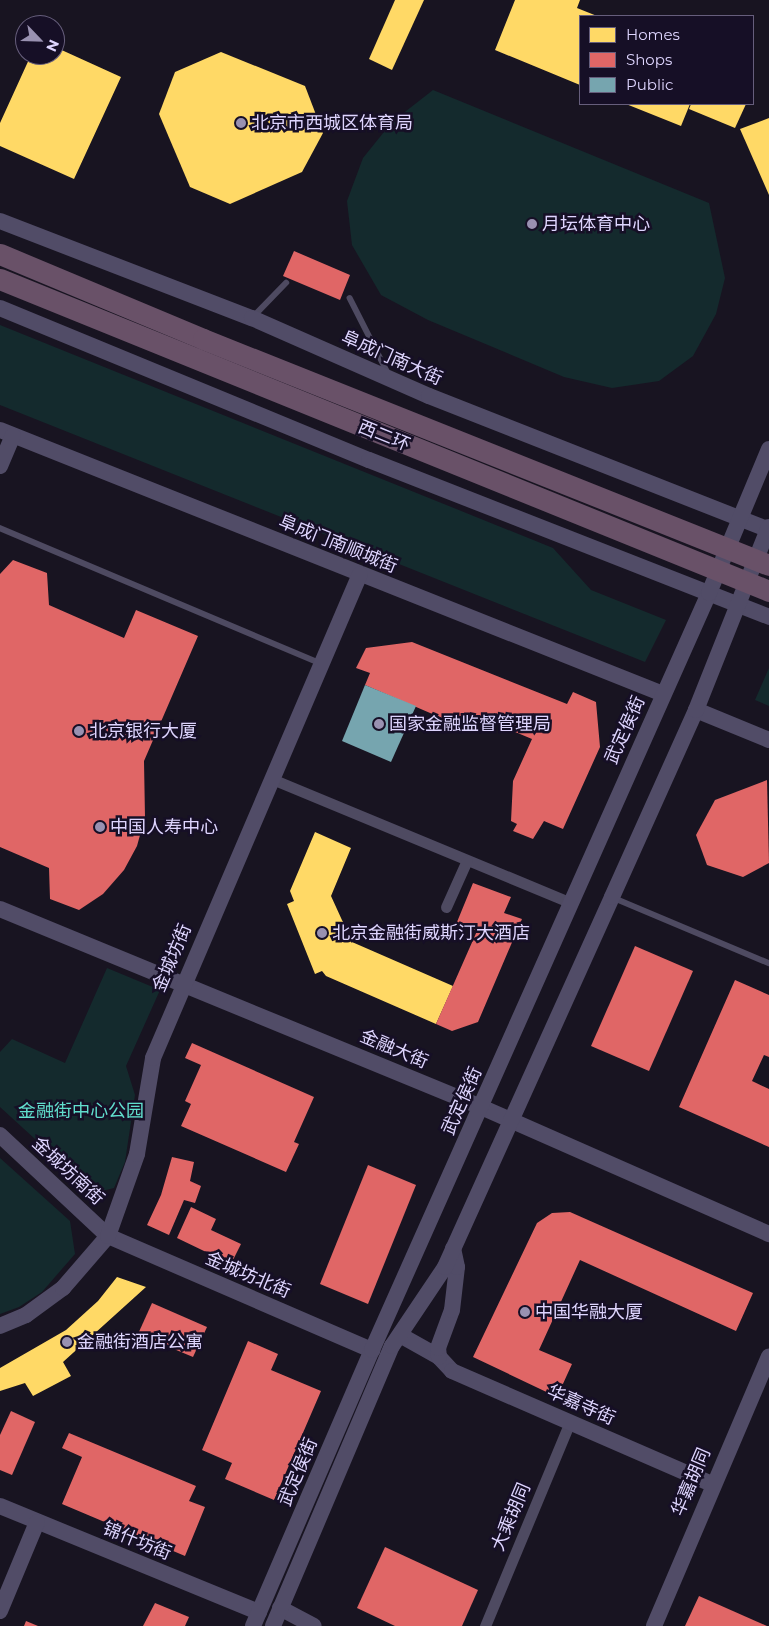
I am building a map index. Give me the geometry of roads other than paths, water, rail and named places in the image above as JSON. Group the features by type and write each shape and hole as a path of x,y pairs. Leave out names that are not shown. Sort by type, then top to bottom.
{"highway":[{"name":"西二环","path":"0,254 202,339 769,565"},
{"name":"西二环","path":"0,279 769,591"}],"street":[{"name":"阜成门南大街","path":"0,221 252,318 391,379 769,529"},
{"path":"0,308 369,460 769,616"},
{"path":"0,466 7,433"},
{"name":"阜成门南顺城街","path":"7,433 663,694"},
{"name":"武定侯街","path":"256,1619 372,1350 709,593 738,518 769,449"},
{"name":"武定侯街","path":"273,1626 400,1334 445,1267 696,710 769,529"},
{"name":"金城坊街","path":"0,1326 26,1315 63,1288 108,1236 138,1154 153,1058 183,983 360,574"},
{"path":"696,710 769,740"},
{"path":"272,779 571,903"},
{"path":"446,907 467,860"},
{"name":"金融大街","path":"0,909 481,1107 769,1234"},
{"name":"金城坊南街","path":"0,1135 108,1236"},
{"name":"金城坊北街","path":"108,1236 372,1350"},
{"path":"439,1358 438,1348 453,1302 457,1267 453,1248"},
{"name":"华嘉寺街","path":"400,1334 439,1358 452,1371 712,1484"},
{"name":"华嘉胡同","path":"654,1626 712,1484 769,1356"},
{"name":"大乘胡同","path":"485,1626 570,1422"},
{"name":"锦什坊街","path":"0,1506 256,1619"},
{"path":"0,1611 37,1522"},
{"path":"280,1608 314,1626"}],"lane":[{"path":"252,318 286,284"},
{"path":"350,298 391,379"},
{"path":"0,528 321,664"},
{"path":"612,897 769,963"}],"place":[{"name":"北京市西城区体育局","path":"241,123"},
{"name":"月坛体育中心","path":"532,224"},
{"name":"国家金融监督管理局","path":"379,724"},
{"name":"北京银行大厦","path":"79,731"},
{"name":"中国人寿中心","path":"100,827"},
{"name":"北京金融街威斯汀大酒店","path":"322,933"},
{"name":"中国华融大厦","path":"525,1312"},
{"name":"金融街酒店公寓","path":"67,1342"}],"park label":[{"name":"金融街中心公园","path":"81,1111"}]}
